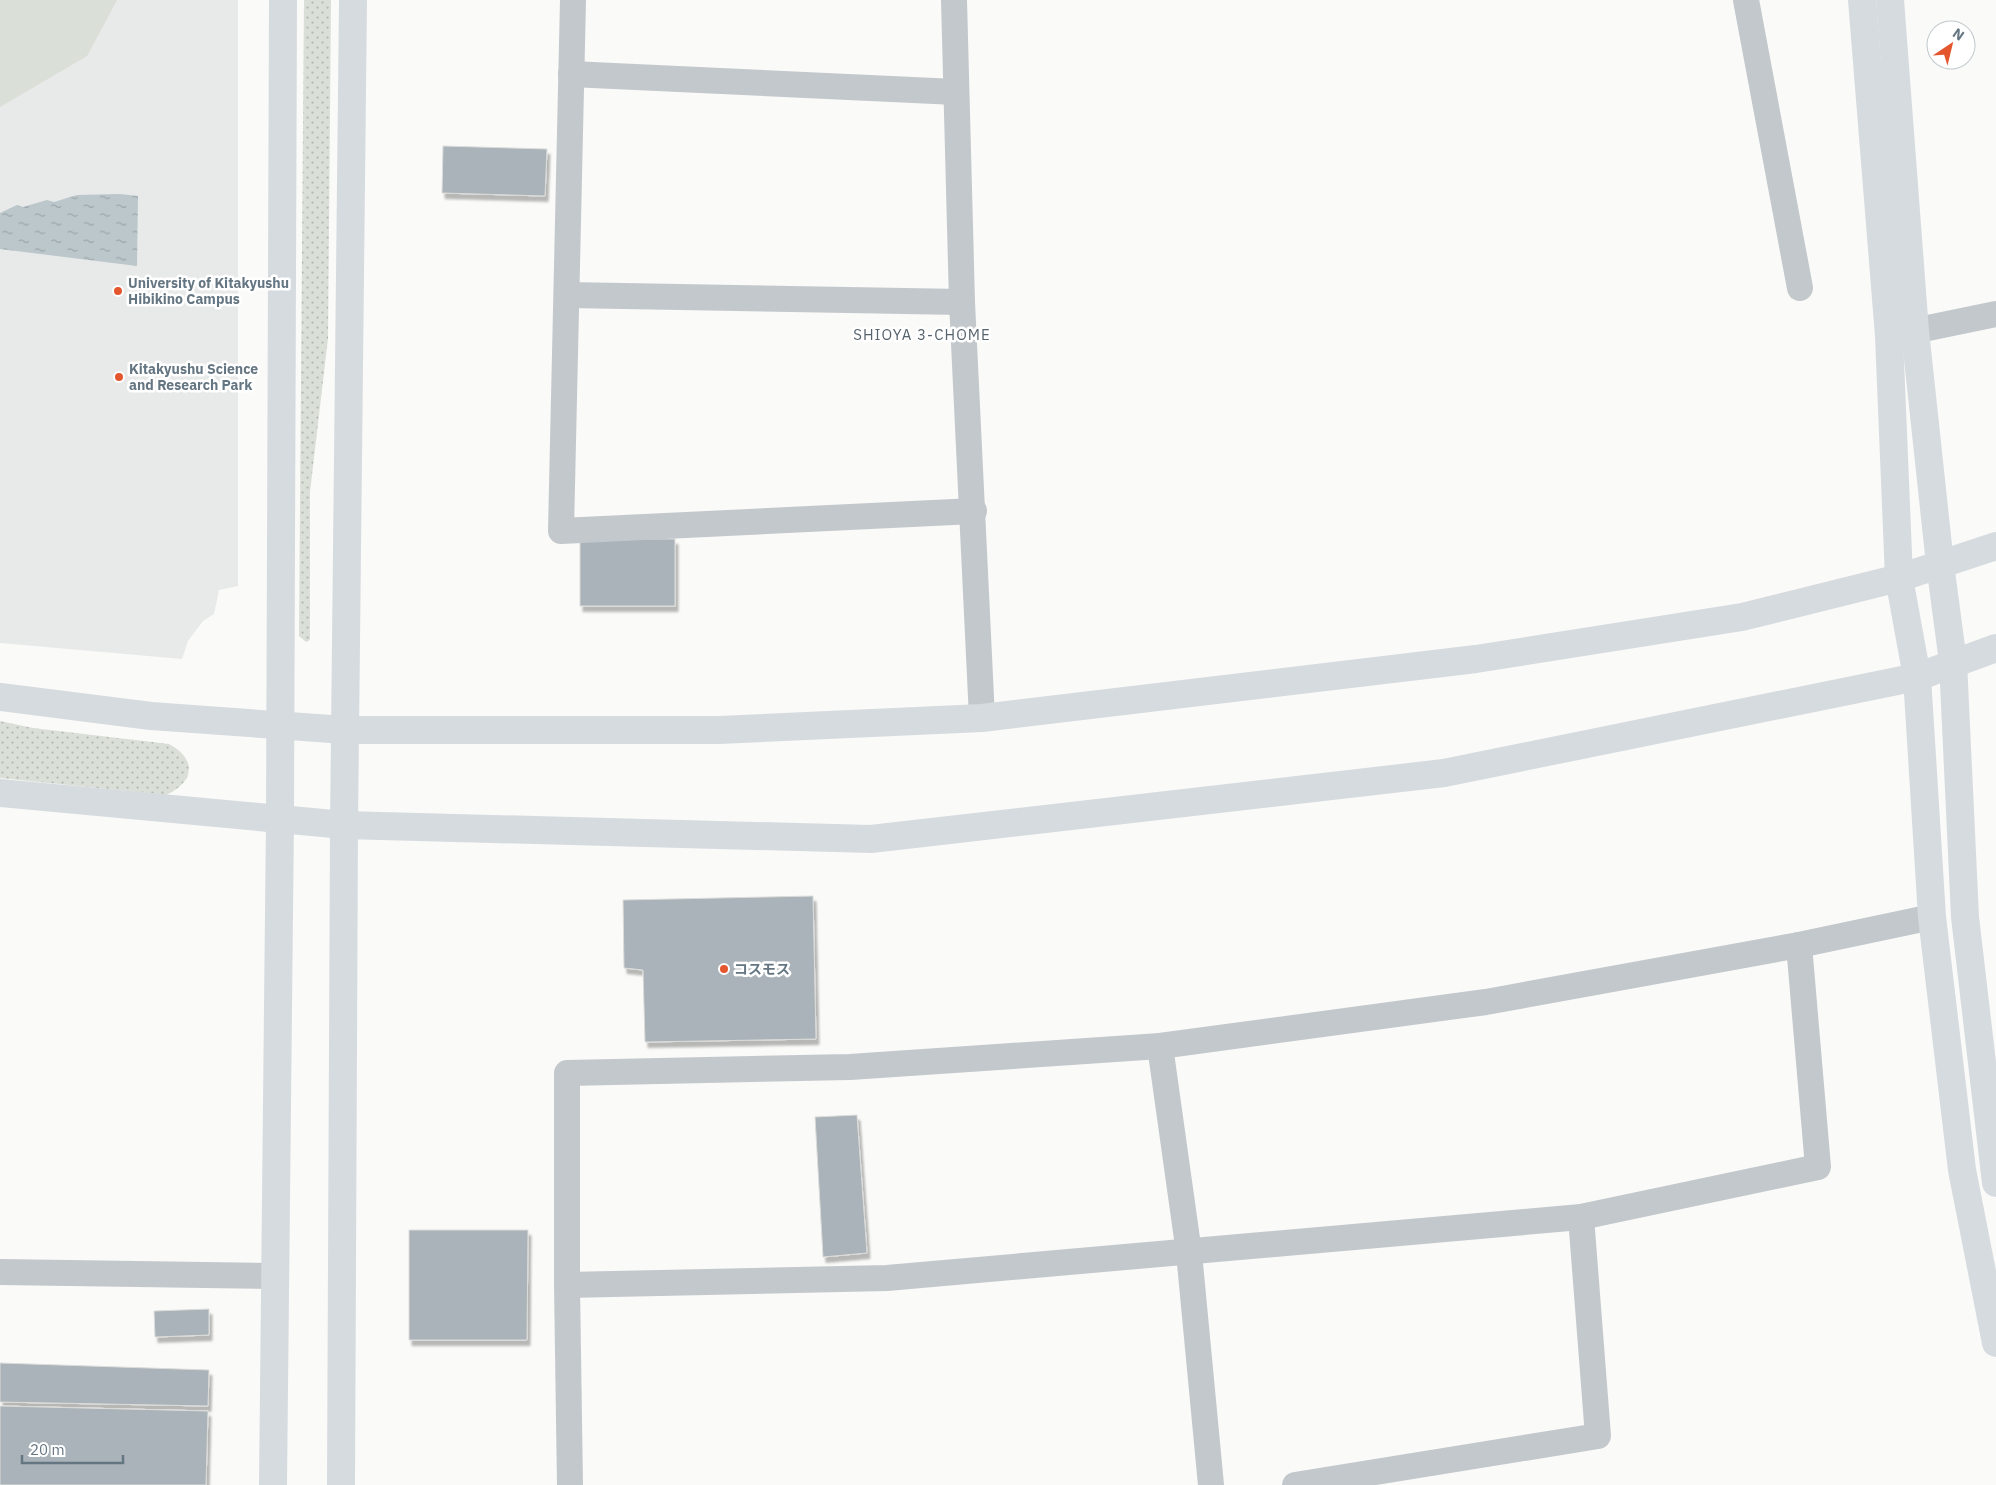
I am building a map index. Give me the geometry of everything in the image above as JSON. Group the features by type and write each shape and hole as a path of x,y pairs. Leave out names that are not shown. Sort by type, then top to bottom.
{"street":[{"path":"273,1485 281,724 283,0"},
{"path":"341,1485 344,825 353,0"},
{"path":"573,0 561,531 974,512"},
{"path":"954,0 962,302 974,512 982,718"},
{"path":"1746,0 1800,288"},
{"path":"1862,0 1889,336 1899,578 1917,677 1932,917 1962,1170 1991,1292 1996,1343"},
{"path":"1890,0 1915,331 1940,564 1954,662 1965,917 1996,1183"},
{"path":"571,74 956,92"},
{"path":"567,295 962,302"},
{"path":"1889,336 1996,314"},
{"path":"0,697 151,716 345,730 719,730 982,718 1476,659 1742,618 1899,578 1996,546"},
{"path":"0,793 344,825 871,839 1444,773 1917,677 1996,648"},
{"path":"570,1485 567,1286 567,1073 850,1067 1160,1046 1486,1002 1799,945 1932,917"},
{"path":"567,1286 887,1278 1581,1218 1818,1167 1799,945"},
{"path":"1160,1046 1188,1252 1211,1485"},
{"path":"1295,1485 1598,1436 1581,1218"},
{"path":"0,1272 274,1276"}],"shaded area":[{"name":"University of Kitakyushu Hibikino Campus","path":"0,0 238,0 238,586 219,590 214,614 203,621 188,641 182,659 0,643"},
{"path":"0,0 117,0 87,56 0,107"},
{"path":"304,0 331,0 328,338 310,492 310,640 306,642 299,636"},
{"path":"0,721 33,728 169,744 184,756 189,770 183,784 166,795 0,778"}],"water":[{"path":"120,194 138,196 137,266 0,249 0,213 17,205 23,207 47,200 54,202 77,195"}],"building":[{"path":"443,146 547,149 545,196 442,193"},
{"path":"580,539 675,539 675,606 580,606"},
{"name":"コスモス","path":"813,896 816,1039 645,1042 643,970 624,968 623,900"},
{"path":"857,1115 867,1253 823,1257 815,1117"},
{"path":"409,1230 528,1230 527,1340 409,1340"},
{"path":"209,1309 209,1335 155,1337 154,1311"},
{"path":"0,1363 209,1370 208,1406 0,1402"},
{"path":"0,1406 208,1411 206,1485 0,1485"}],"place":[{"name":"University of Kitakyushu Hibikino Campus","path":"118,291"},
{"name":"Kitakyushu Science and Research Park","path":"119,377"},
{"name":"コスモス","path":"724,969"}],"district":[{"name":"SHIOYA 3-CHOME","path":"922,334"}]}
